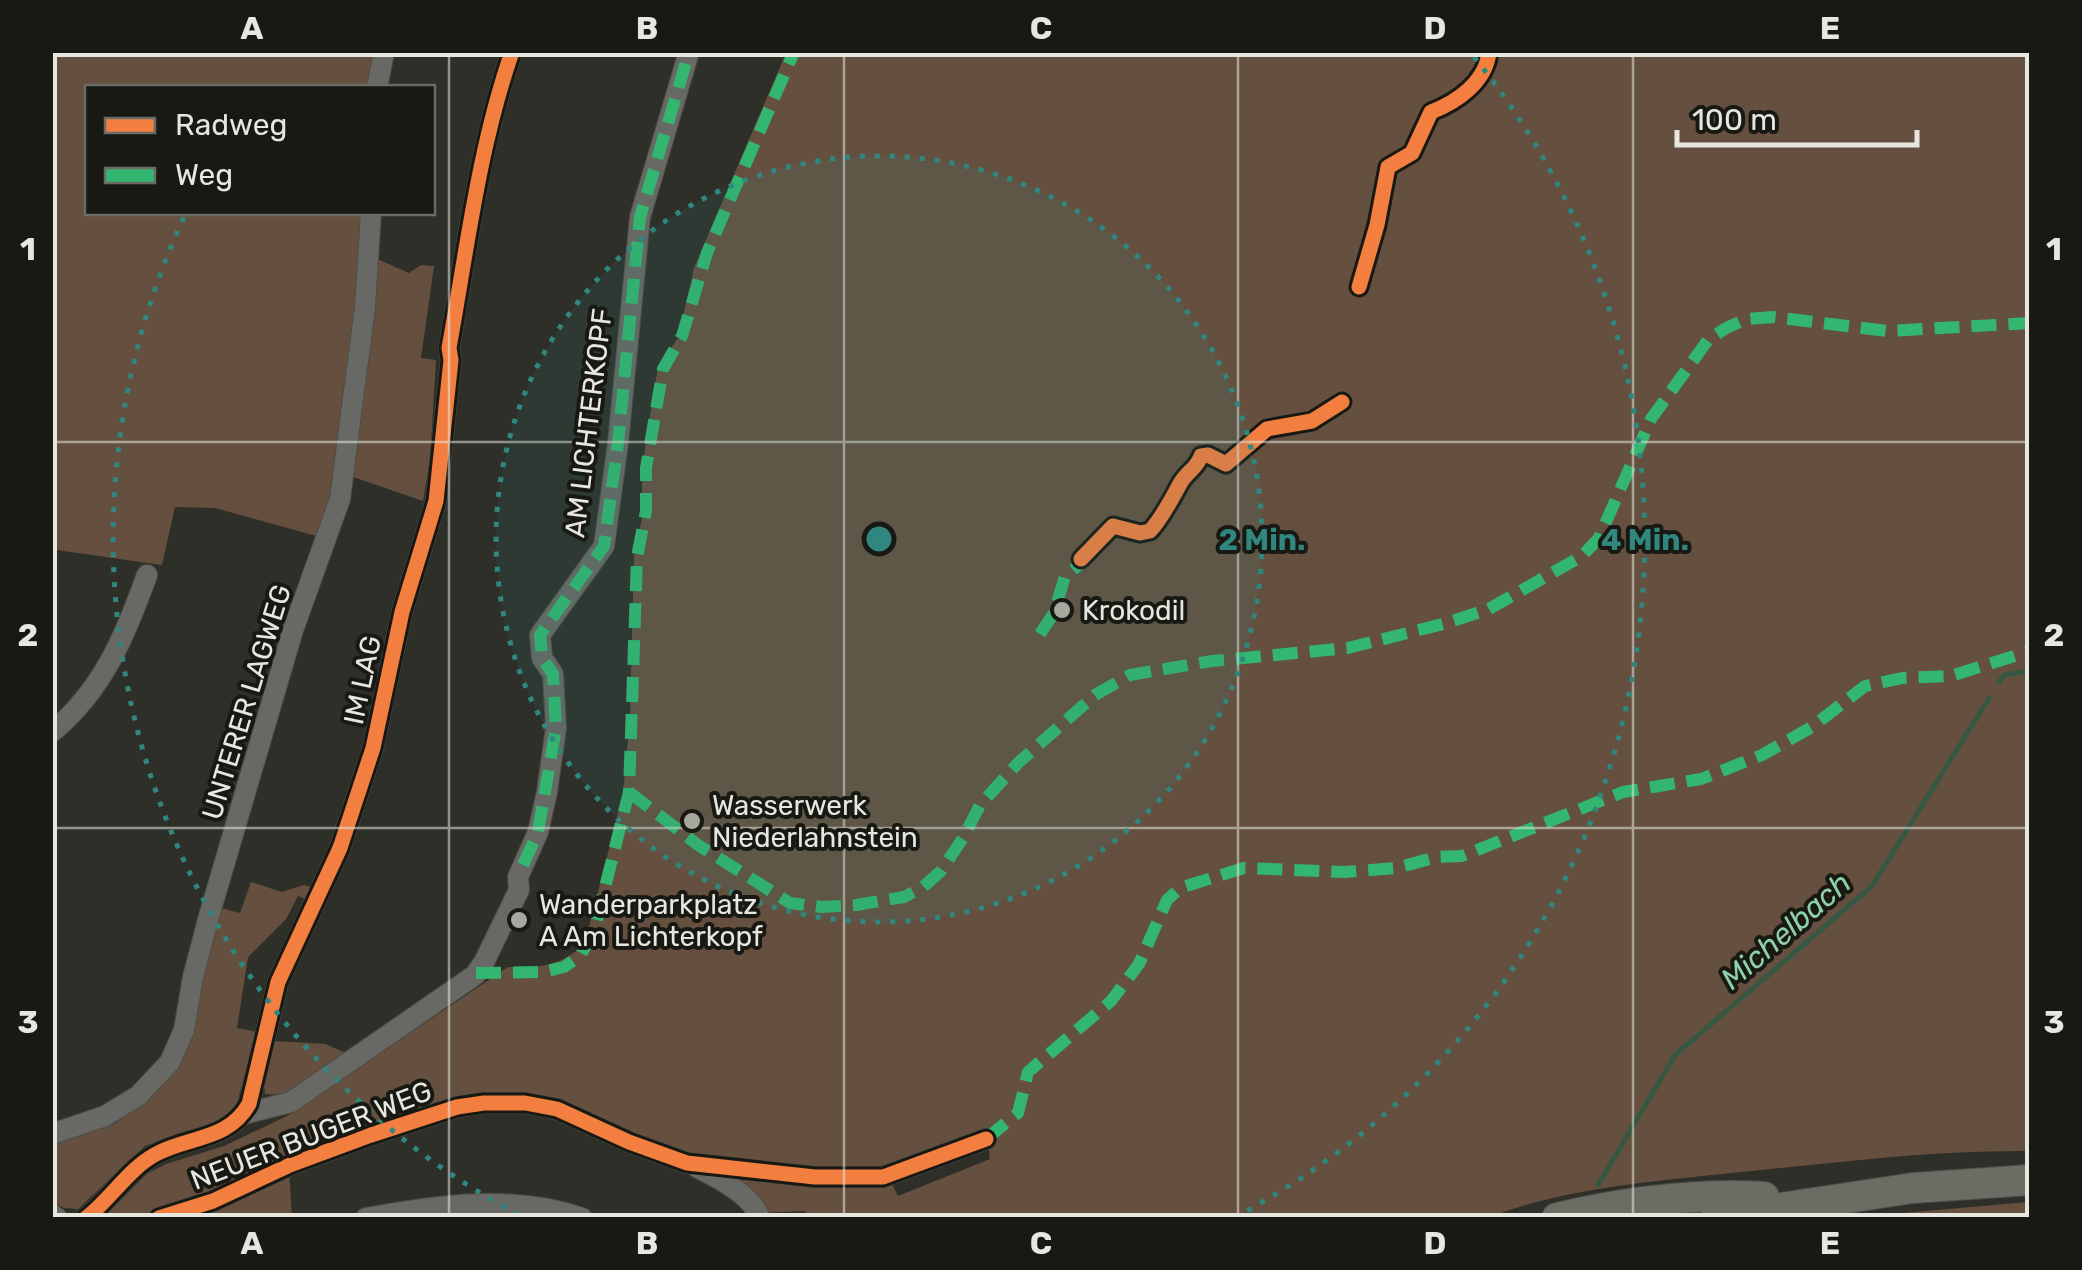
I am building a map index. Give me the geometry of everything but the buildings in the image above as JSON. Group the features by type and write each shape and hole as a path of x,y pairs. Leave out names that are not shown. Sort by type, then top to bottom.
{"main road":[{"path":"1715,1218 1913,1188 2030,1180"},
{"path":"1557,1218 1610,1205 1714,1194 1817,1200"},
{"path":"1780,1218 1817,1200"}],"street":[{"path":"378,85 384,52"},
{"name":"IM LAG","path":"244,1114 255,1088 278,982 340,848 359,793 375,740 402,612 436,501 452,334 484,152 512,52"},
{"name":"AM LICHTERKOPF","path":"244,1114 291,1102 475,975 519,890 519,875 538,832 556,728 553,674 542,658 540,635 604,546 640,217 690,52"},
{"name":"UNTERER LAGWEG","path":"52,1134 105,1116 138,1096 170,1062 185,1028 205,931 293,630 340,499 364,307 371,215"},
{"path":"52,732 79,710 108,669 147,575"},
{"name":"NEUER BUGER WEG","path":"159,1218 214,1200 289,1165 371,1134 484,1102 557,1108 628,1142 687,1163 815,1177 881,1177 986,1139"},
{"path":"86,1218 146,1160 169,1148 224,1132 244,1114"},
{"path":"687,1163 740,1194 756,1207 760,1218"},
{"path":"366,1218 442,1206 494,1204 538,1206 582,1218"}],"shaded area":[{"path":"53,53 377,53 371,85 85,85 85,215 363,215 358,302 335,497 320,537 215,508 175,507 162,565 57,550 53,557"},
{"path":"786,53 2029,53 2029,1151 1895,1157 1658,1181 1555,1198 1489,1217 806,1218 805,1211 753,1213 706,1179 556,1115 521,1108 458,1113 289,1171 292,1217 103,1218 148,1173 224,1146 287,1116 508,967 550,964 569,956 585,942 623,794 630,717 634,555 642,518 642,467 658,367 678,338 694,268","holes":["988,1143 990,1159 898,1196 885,1170"]},
{"path":"375,258 409,273 421,265 434,266 421,358 436,360 430,460 423,501 350,476"},
{"path":"251,882 282,892 304,885 311,887 305,899 298,896 286,919 248,957 237,1028 257,1032 235,1110 217,1122 145,1146 78,1209 53,1202 53,1144 114,1124 145,1102 200,991 217,907 240,913"},
{"path":"274,1041 325,1044 348,1054 283,1095 265,1094"},
{"path":"2029,1202 2029,1217 1855,1217"}],"waterway":[{"name":"Michelbach","path":"1999,682 2004,675 2030,671"},
{"name":"Michelbach","path":"1598,1185 1675,1055 1872,886 1989,698"}],"marked path":[{"path":"523,865 538,832 556,728 553,674 542,658 540,635 604,546 640,217 689,52"},
{"path":"476,973 543,972 564,967 580,956 594,931 629,792 637,557 646,511 646,468 663,369 682,336 707,253 794,52"},
{"path":"629,792 698,845 790,903 822,907 904,897 941,871 980,805 1018,763 1095,695 1130,675 1212,661 1348,648 1443,624 1489,609 1582,556 1599,538 1651,419 1708,340 1726,328 1747,319 1773,317 1887,331 2030,323"},
{"path":"1040,634 1054,613 1065,576 1084,561"},
{"path":"986,1139 1018,1113 1028,1072 1111,1001 1139,964 1167,900 1180,888 1244,868 1345,872 1462,856 1623,792 1701,779 1762,755 1812,727 1865,686 1902,678 1951,676 2030,651"}],"cycle path":[{"path":"86,1218 146,1160 219,1131 249,1104 278,982 340,848 373,748 402,612 436,501 451,360 449,348 482,161 512,52"},
{"path":"1359,287 1388,167 1412,153 1431,112 1451,103 1476,82 1489,52"},
{"path":"1081,559 1113,526 1140,533 1150,531 1201,456 1208,455 1226,464 1267,429 1312,421 1342,402"},
{"path":"159,1218 213,1201 290,1165 371,1135 457,1107 484,1103 525,1103 557,1109 687,1163 815,1177 883,1177 986,1139"}],"place":[{"name":"Krokodil","path":"1062,610"},
{"name":"Wasserwerk Niederlahnstein","path":"692,821"},
{"name":"Wanderparkplatz A Am Lichterkopf","path":"519,920"}]}
